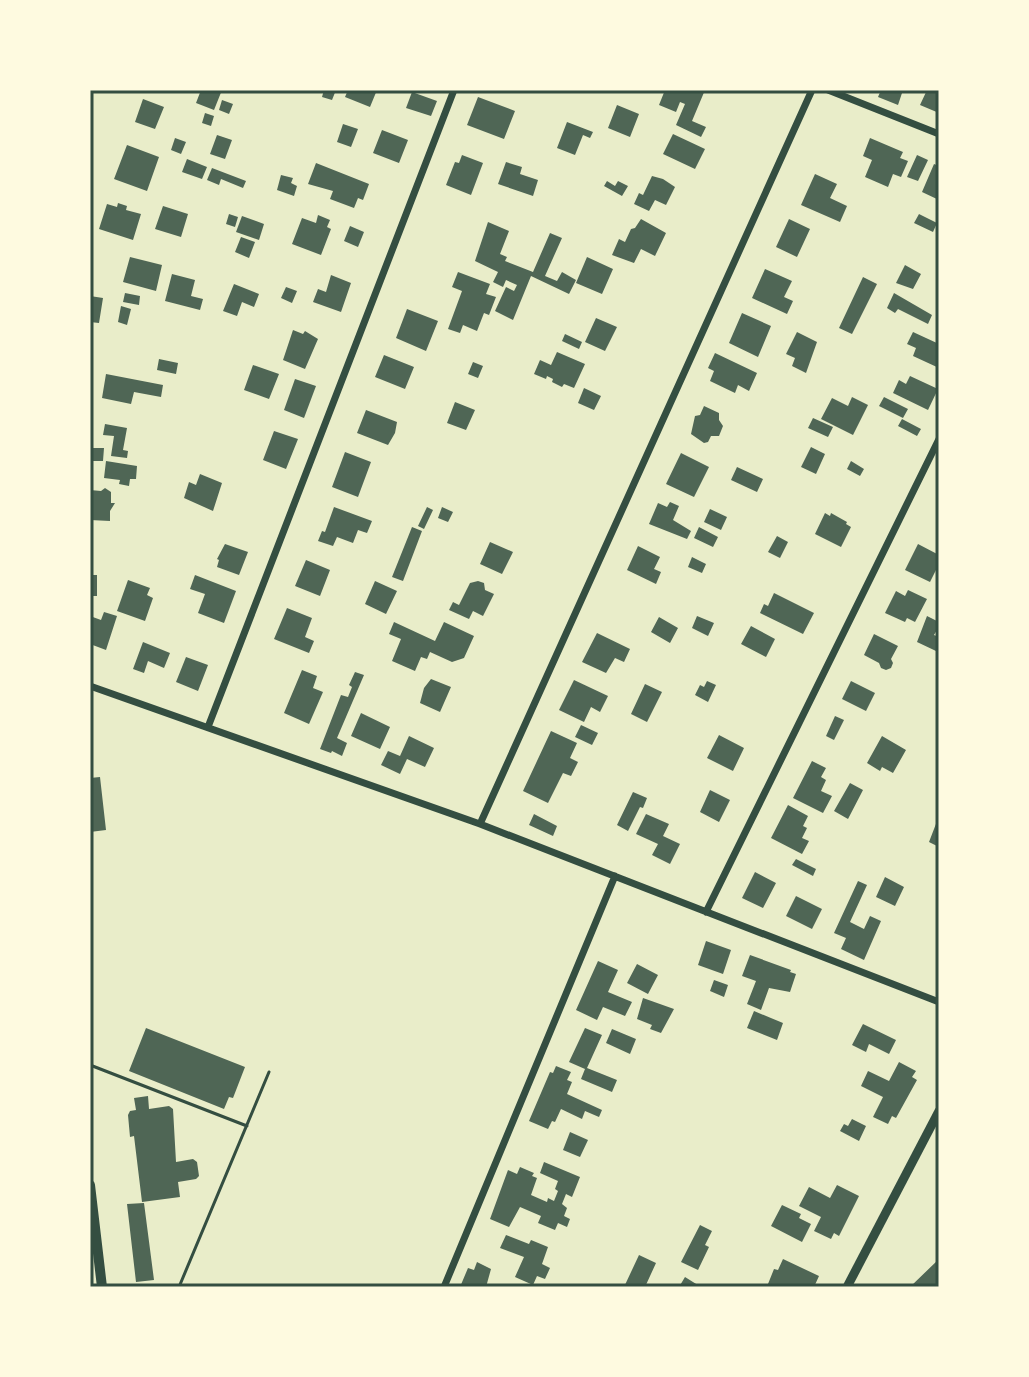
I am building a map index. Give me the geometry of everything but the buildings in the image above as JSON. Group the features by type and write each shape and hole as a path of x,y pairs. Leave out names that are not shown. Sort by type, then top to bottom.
{"main road":[{"path":"90,1185 102,1287"}],"street":[{"path":"208,727 454,90"},
{"path":"480,824 812,90"},
{"path":"828,90 939,134"},
{"path":"706,912 939,439"},
{"path":"90,686 480,824 939,1002"},
{"path":"444,1287 615,876"},
{"path":"847,1287 939,1111"}],"path":[{"path":"90,1065 247,1126"},
{"path":"179,1287 269,1072"}]}
